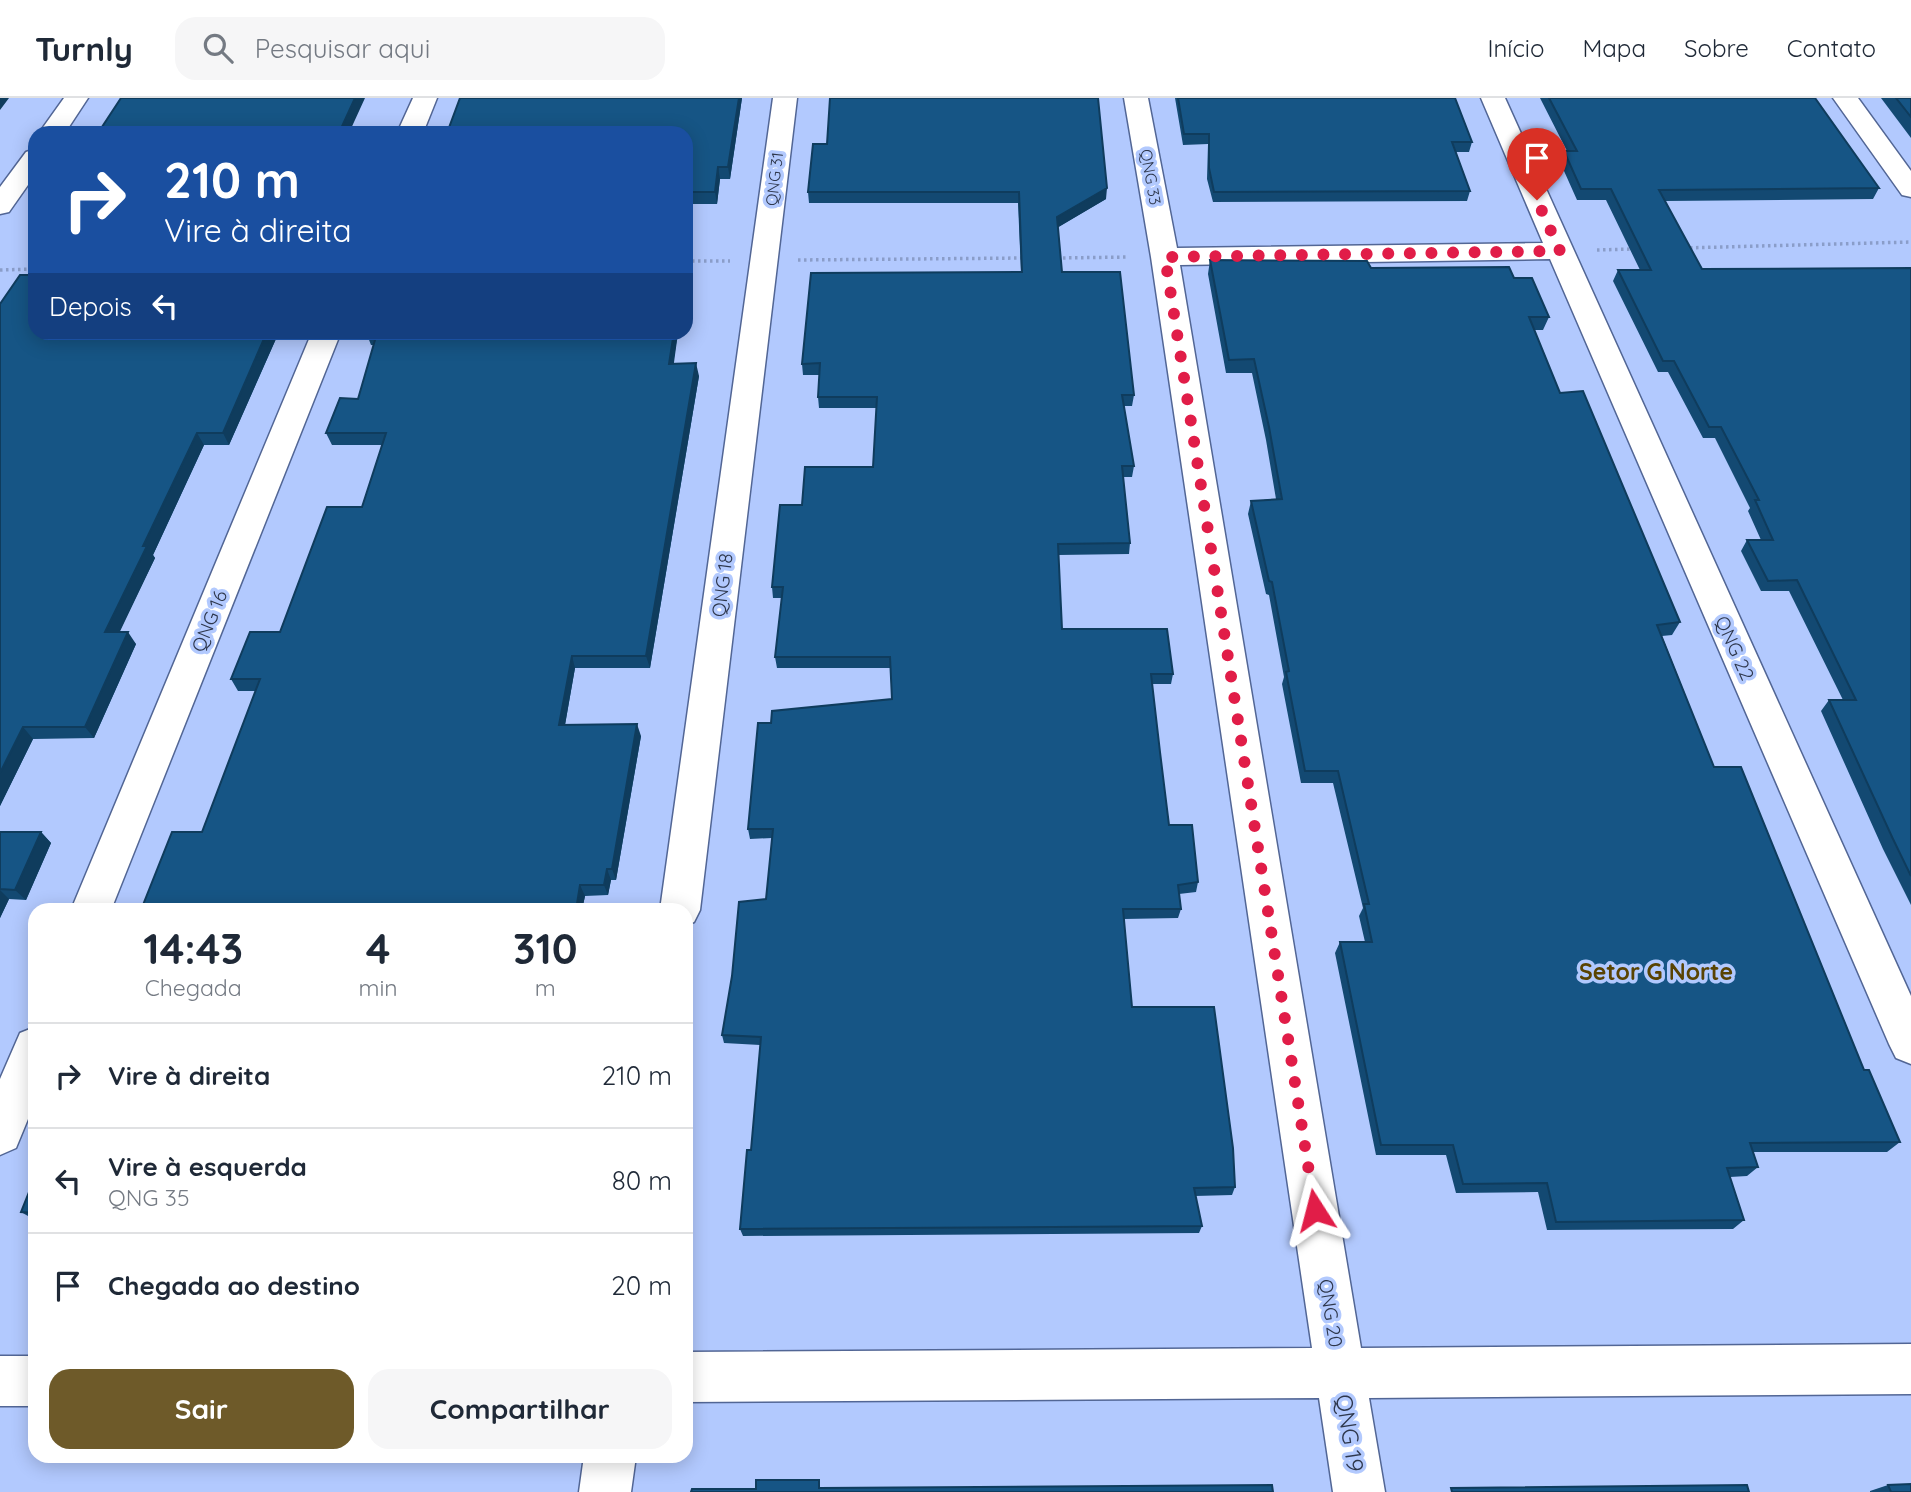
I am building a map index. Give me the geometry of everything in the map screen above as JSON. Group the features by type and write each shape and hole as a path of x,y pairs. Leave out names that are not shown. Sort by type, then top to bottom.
{"street":[{"path":"57,126 76,98"},
{"path":"414,126 425,98"},
{"name":"QNG 31","path":"764,260 785,98"},
{"name":"QNG 33","path":"1136,98 1165,257"},
{"name":"QNG 22","path":"1493,98 1911,1044"},
{"path":"1845,98 1911,189"},
{"path":"1,203 28,166"},
{"path":"1165,257 1560,251"},
{"name":"QNG 20","path":"1165,257 1340,1373"},
{"name":"QNG 18","path":"681,903 764,260"},
{"name":"QNG 16","path":"94,903 324,340"},
{"path":"0,1133 28,1064"},
{"path":"693,1377 1911,1369"},
{"name":"QNG 19","path":"1340,1373 1359,1492"},
{"path":"0,1381 28,1381"},
{"path":"605,1492 609,1463"}],"path":[{"path":"1681,248 1911,242"},
{"path":"1560,251 1641,249"},
{"path":"1054,258 1165,257"},
{"path":"693,261 1027,258"},
{"path":"0,270 28,269"}],"building":[{"path":"121,98 355,98 342,126 103,126"},
{"path":"460,98 739,98 728,167 718,167 715,192 693,192 693,126 450,126"},
{"path":"830,98 1098,98 1107,188 1057,217 1062,272 1120,272 1134,395 1122,395 1134,466 1122,466 1130,543 1058,544 1062,629 1167,629 1173,674 1151,674 1160,752 1169,825 1192,825 1198,882 1178,885 1181,909 1123,909 1132,1007 1214,1007 1233,1148 1235,1187 1194,1188 1202,1226 740,1229 747,1150 751,1150 761,1037 722,1035 732,976 739,902 766,899 773,829 748,829 758,723 771,723 772,711 892,699 890,657 775,657 783,587 772,587 780,505 802,505 805,467 873,467 877,397 818,397 820,363 802,364 811,273 1022,272 1019,192 808,192 813,144 827,144"},
{"path":"1178,98 1455,98 1472,142 1452,142 1470,191 1214,192 1209,168 1209,134 1184,134"},
{"path":"1549,98 1815,98 1879,188 1659,190 1702,269 1911,268 1911,876 1829,700 1856,700 1797,580 1768,581 1747,540 1773,540 1755,500 1759,500 1721,427 1709,427 1674,361 1663,361 1618,270 1651,270 1611,189 1581,189 1564,151 1577,151"},
{"path":"1896,98 1911,98 1911,117"},
{"path":"1210,260 1367,261 1371,268 1509,267 1514,278 1532,278 1549,317 1529,317 1560,393 1583,391 1680,622 1657,625 1714,767 1741,767 1864,1070 1869,1070 1900,1142 1750,1143 1758,1167 1727,1168 1744,1220 1556,1222 1547,1183 1463,1184 1453,1145 1381,1145 1340,942 1372,942 1364,904 1369,904 1338,771 1305,771 1272,582 1269,581 1251,501 1282,499 1269,427 1254,359 1229,360"},
{"path":"20,275 28,275 28,340 264,340 223,433 197,433 143,546 147,546 105,632 128,632 85,727 23,727 0,773 0,304"},
{"path":"375,340 673,340 669,364 696,363 646,656 572,656 559,725 637,724 612,869 607,869 604,885 580,885 577,903 144,903 172,832 202,832 260,679 231,679 250,632 280,632 327,507 362,507 386,433 326,433 340,398 358,399"},
{"path":"0,832 41,832 15,890 0,889"},
{"path":"28,1194 28,1212 21,1212"},
{"path":"756,1480 819,1480 819,1488 1272,1485 1273,1492 691,1492 692,1489 756,1489"},
{"path":"1911,1484 1911,1492 1891,1492 1888,1485"},
{"path":"1747,1485 1749,1492 1452,1492 1451,1488"}],"district":[{"name":"Setor G Norte","path":"1656,971"}],"route":[{"path":"1315,1210 1165,257 1560,251 1537,200"}]}
